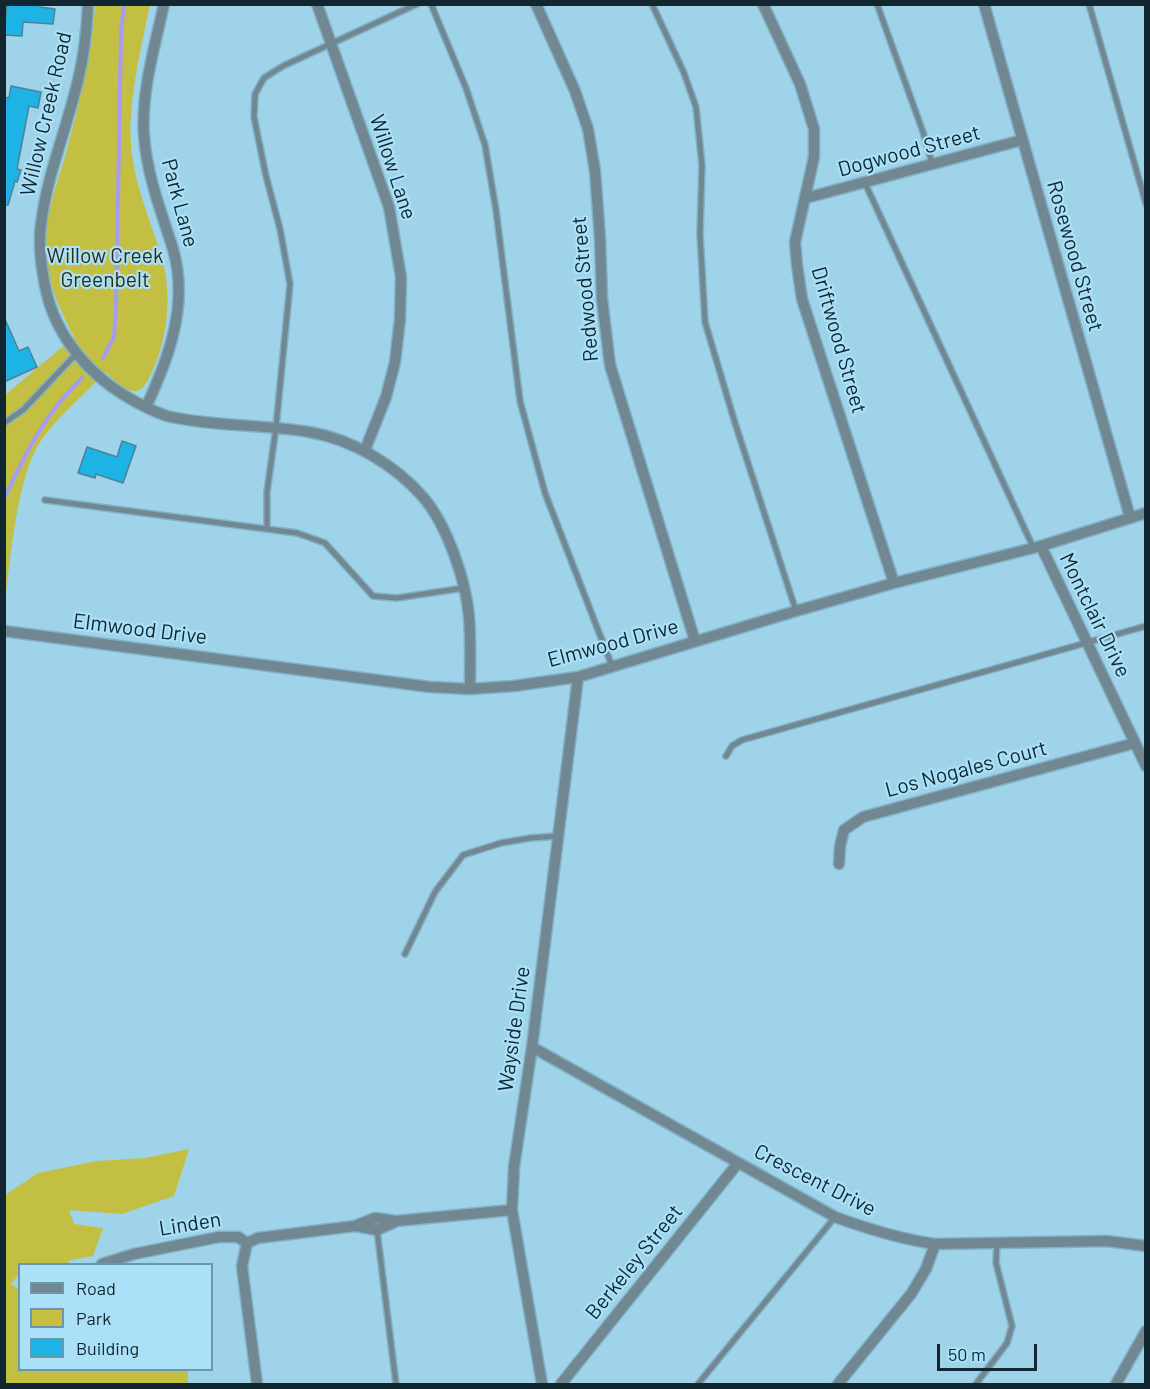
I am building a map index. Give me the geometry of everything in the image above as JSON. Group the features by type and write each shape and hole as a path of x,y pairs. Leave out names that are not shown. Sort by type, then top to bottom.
{"street":[{"name":"Willow Creek Road","path":"88,4 79,78 48,186 40,226 41,257 46,288 56,321 76,354 104,382 146,407 168,416 198,422 276,427 312,432 365,450 399,474 424,498 440,524 455,558 469,615 470,689"},
{"name":"Park Lane","path":"146,407 163,370 176,326 178,286 173,251 159,212 149,172 144,134 146,96 164,4"},
{"name":"Willow Lane","path":"317,4 389,207 401,277 395,362 386,397 365,450"},
{"name":"Redwood Street","path":"536,4 575,91 588,129 595,171 602,299 610,365 695,641"},
{"name":"Driftwood Street","path":"763,4 800,84 814,129 814,157 795,242 796,265 802,299 894,583"},
{"name":"Rosewood Street","path":"984,4 1130,517"},
{"name":"Dogwood Street","path":"806,198 1022,140"},
{"name":"Elmwood Drive","path":"4,631 430,687 470,689 514,686 578,677 796,611 1037,546 1146,513"},
{"name":"Montclair Drive","path":"1037,546 1087,642 1146,766"},
{"name":"Wayside Drive","path":"542,1384 512,1210 514,1167 532,1047 578,677"},
{"name":"Los Nogales Court","path":"839,864 844,830 863,817 1135,743"},
{"name":"Crescent Drive","path":"532,1047 835,1217 872,1231 935,1244 1107,1241 1146,1246"},
{"name":"Berkeley Street","path":"561,1384 738,1163"},
{"name":"Linden","path":"105,1263 134,1254 219,1237 238,1237 247,1244 258,1238 355,1226 375,1218 396,1221 512,1210"},
{"name":"Linden","path":"355,1226 377,1230 396,1221"},
{"path":"247,1244 242,1266 257,1384"},
{"path":"838,1384 911,1294 926,1269 935,1244"},
{"path":"1116,1384 1146,1332"}],"lane":[{"path":"267,529 267,492 276,427 290,284 280,229 254,117 255,94 264,78 283,66 417,4"},
{"path":"431,4 466,88 485,145 496,210 520,401 545,493 612,666"},
{"path":"652,4 684,73 696,107 702,165 700,234 705,322 796,611"},
{"path":"877,4 933,165"},
{"path":"1089,4 1146,204"},
{"path":"865,183 1037,546"},
{"path":"4,423 23,410 76,354"},
{"path":"45,500 297,533 325,543 373,596 397,598 464,588"},
{"path":"726,756 732,746 742,740 1146,626"},
{"path":"405,954 435,892 463,855 501,843 558,836"},
{"path":"698,1384 835,1217"},
{"path":"377,1230 396,1384"},
{"path":"976,1384 1006,1343 1012,1326 996,1263 998,1242"}],"green space":[{"name":"Willow Creek Greenbelt","path":"95,5 150,5 133,93 131,145 139,187 165,270 168,301 165,332 150,376 140,390 129,390 123,387 105,372 57,421 33,454 16,516 5,600 5,395 74,337 52,287 45,256 45,243 51,204 84,79"},
{"path":"189,1149 174,1196 122,1214 69,1210 74,1224 103,1228 93,1256 71,1260 67,1263 18,1263 18,1275 11,1284 18,1288 18,1371 188,1371 188,1384 5,1384 4,1199 8,1193 38,1173 97,1161 145,1158"}],"building":[{"path":"7,4 41,4 40,7 55,9 53,24 23,22 22,36 4,35"},
{"path":"11,86 41,92 38,108 29,106 17,169 21,170 8,205 4,205 4,97 9,98"},
{"path":"4,317 19,351 28,347 37,367 4,382"},
{"path":"122,441 136,446 123,483 96,474 95,478 78,473 87,447 117,457"}],"waterway":[{"path":"103,358 114,337 116,307 121,33 124,4"},
{"path":"4,499 28,450 47,419 82,378"}]}
